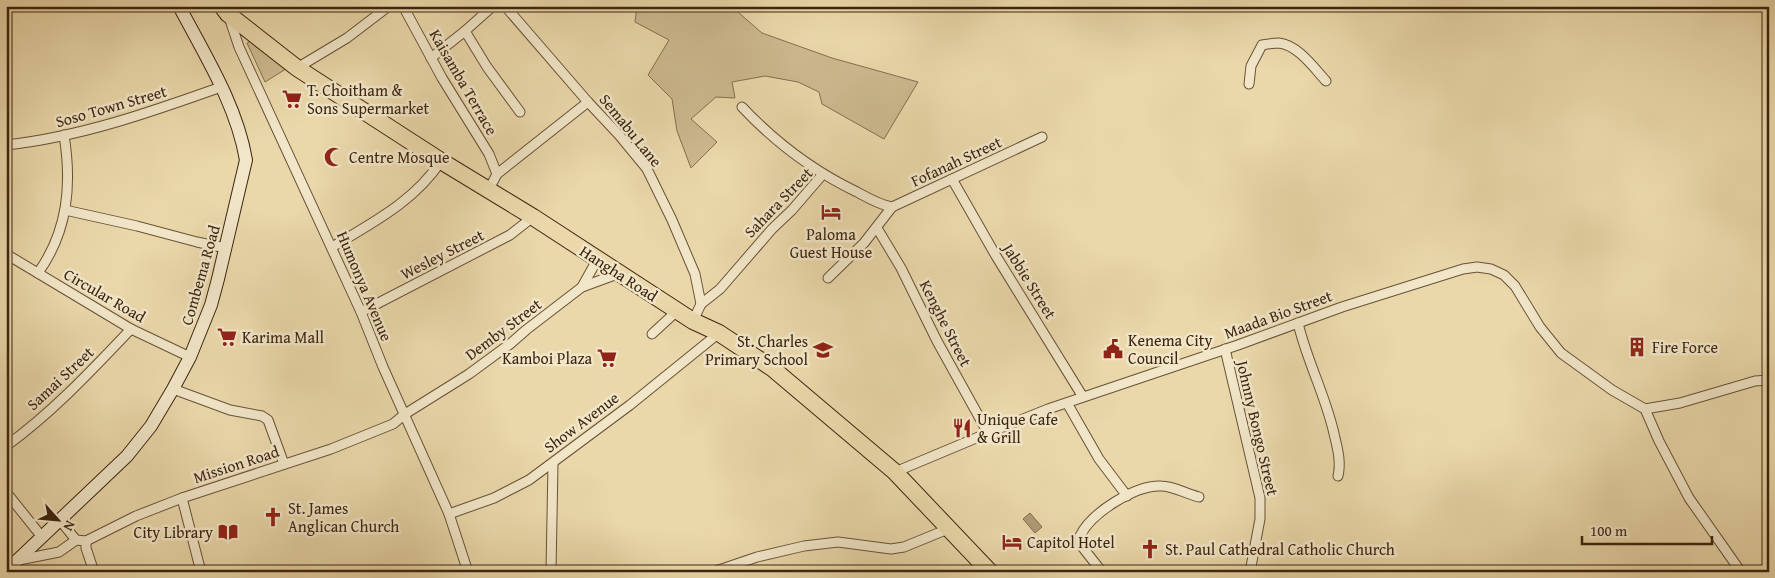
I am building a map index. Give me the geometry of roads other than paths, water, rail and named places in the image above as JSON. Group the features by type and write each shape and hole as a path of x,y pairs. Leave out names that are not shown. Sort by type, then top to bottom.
{"highway":[{"name":"Hangha Road","path":"225,10 298,68 440,161 533,217 597,260 620,272 693,322 719,333 772,368 895,472 990,572"}],"street":[{"name":"Combema Road","path":"42,536 127,456 151,426 190,357 211,305 226,248 246,160 243,143 221,87 179,6"},
{"path":"298,68 347,38 389,6"},
{"name":"Kaisamba Terrace","path":"404,6 431,58 476,133 497,174"},
{"path":"431,58 465,32 493,6"},
{"name":"Semabu Lane","path":"505,6 647,169 687,254 695,274 702,304"},
{"name":"Humonya Avenue","path":"225,10 238,47 361,312 382,367 449,514 468,572"},
{"path":"465,32 487,67 520,112"},
{"path":"1249,84 1250,66 1262,45 1280,43 1293,48 1326,81"},
{"name":"Soso Town Street","path":"6,145 33,142 125,120 221,87"},
{"path":"488,191 497,174 588,102"},
{"path":"742,107 774,138 823,174"},
{"path":"38,273 55,244 65,210 68,175 64,135"},
{"name":"Fofanah Street","path":"828,278 877,228 892,207 1042,137"},
{"path":"332,248 392,210 418,190 432,175 440,161"},
{"name":"Sahara Street","path":"702,304 720,289 823,174 876,202 892,207"},
{"name":"Jabbie Street","path":"952,179 1001,264 1084,397"},
{"path":"65,210 226,248"},
{"name":"Wesley Street","path":"361,312 510,235 533,217"},
{"name":"Kenghe Street","path":"877,228 901,268 937,341 988,433"},
{"name":"Circular Road","path":"6,254 131,329 190,357"},
{"path":"582,287 597,260"},
{"name":"Maada Bio Street","path":"895,472 988,433 1084,397 1428,279 1477,267 1491,269 1504,275 1515,286 1540,327 1561,353 1612,390 1645,409"},
{"name":"Demby Street","path":"405,414 490,359 582,287 620,272"},
{"path":"693,322 702,304"},
{"path":"652,334 677,311"},
{"path":"1298,323 1331,418 1339,457 1340,470 1338,476"},
{"name":"Samai Street","path":"6,446 44,415 131,329"},
{"name":"Show Avenue","path":"449,514 494,498 529,480 630,405 719,333"},
{"name":"Johnny Bongo Street","path":"1225,349 1260,498 1260,519 1250,572"},
{"path":"1742,572 1689,498 1659,441 1645,409 1680,403 1754,381 1769,380"},
{"path":"173,389 230,410 262,416 268,420 284,464"},
{"path":"1068,403 1099,459 1127,496"},
{"name":"Mission Road","path":"18,560 37,558 59,552 136,516 182,498 332,449 374,433 393,424 405,414"},
{"path":"551,572 553,463"},
{"path":"1102,572 1080,544 1080,536 1086,526 1107,507 1127,496 1158,486 1167,486 1199,497"},
{"path":"6,492 42,536 6,572"},
{"path":"182,498 200,572"},
{"path":"59,519 86,548 94,572"},
{"path":"713,572 757,557 804,546 838,542 891,549 904,547 948,529"}],"place":[{"name":"T. Choitham & Sons Supermarket","path":"292,99"},
{"name":"Centre Mosque","path":"334,157"},
{"name":"Paloma Guest House","path":"831,212"},
{"name":"Karima Mall","path":"227,337"},
{"name":"Fire Force","path":"1637,347"},
{"name":"Kenema City Council","path":"1113,349"},
{"name":"St. Charles Primary School","path":"823,350"},
{"name":"Kamboi Plaza","path":"607,358"},
{"name":"Unique Cafe & Grill","path":"962,428"},
{"name":"St. James Anglican Church","path":"273,517"},
{"name":"City Library","path":"228,532"},
{"name":"Capitol Hotel","path":"1012,542"},
{"name":"St. Paul Cathedral Catholic Church","path":"1150,549"}]}
